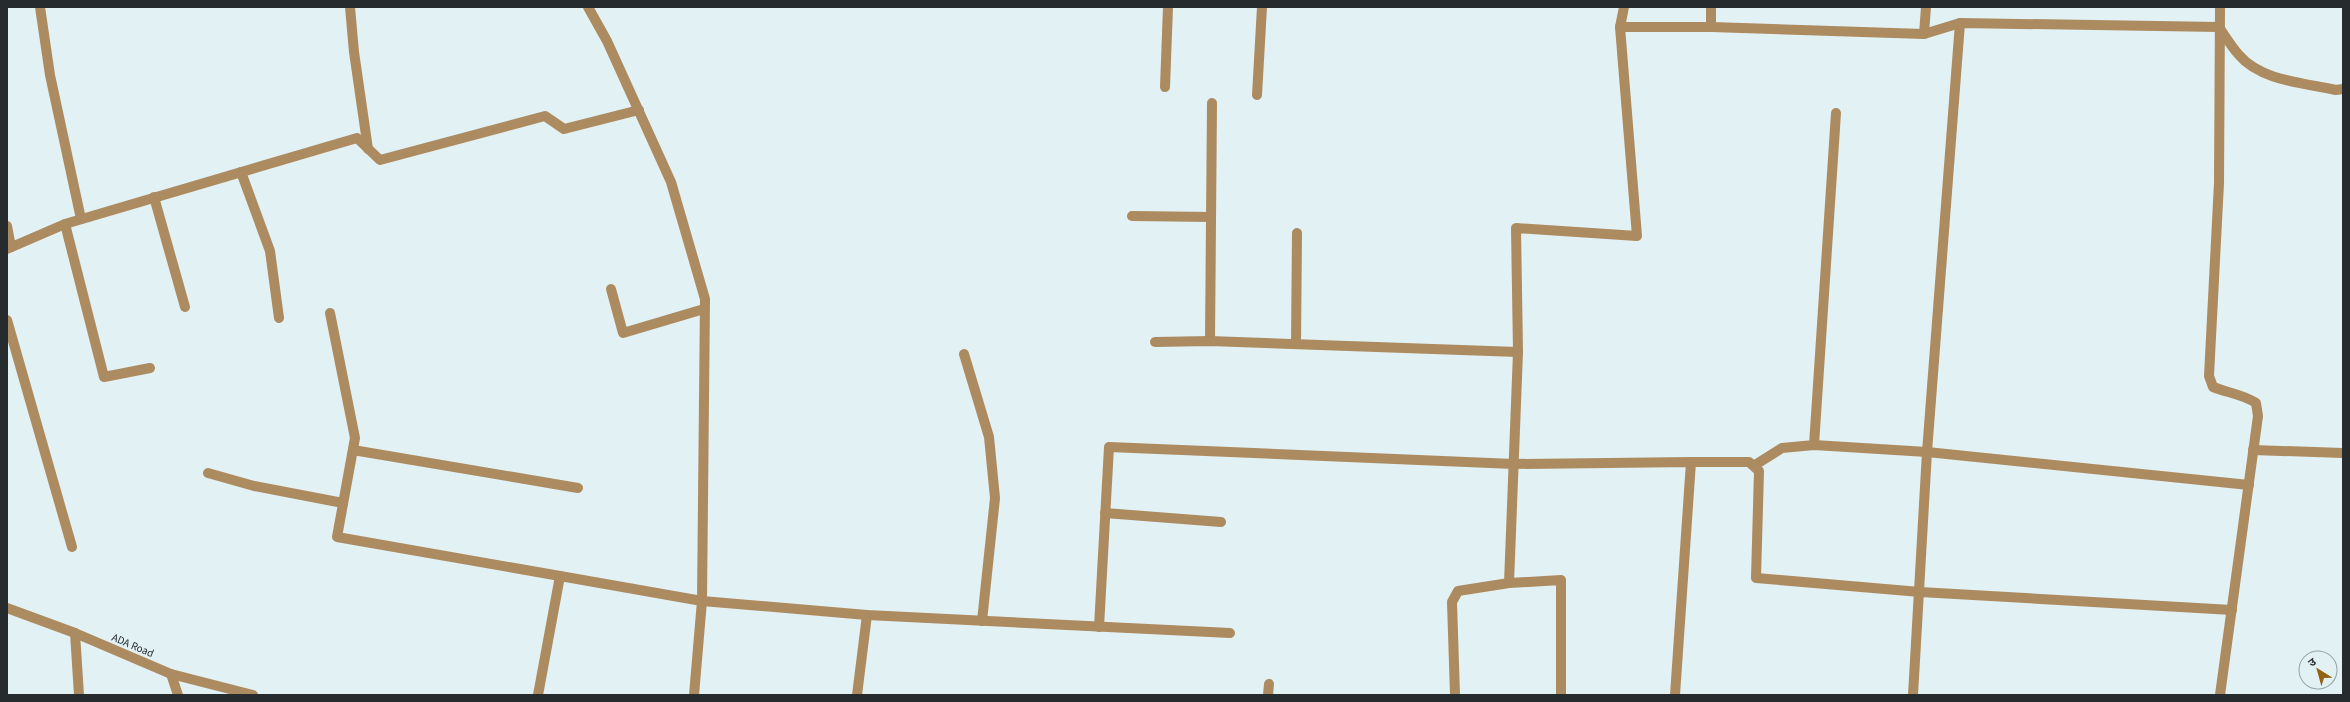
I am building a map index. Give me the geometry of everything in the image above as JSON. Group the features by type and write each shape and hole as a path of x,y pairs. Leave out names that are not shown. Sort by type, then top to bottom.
{"street":[{"path":"40,7 50,75 82,219"},
{"path":"350,7 354,52 368,149"},
{"path":"588,7 607,42 671,182 705,299 702,601 694,695"},
{"path":"1165,87 1168,7"},
{"path":"1257,95 1262,7"},
{"path":"1509,583 1518,352 1516,228 1637,236 1620,27 1624,7"},
{"path":"1711,7 1711,27"},
{"path":"1924,34 1926,7"},
{"path":"2220,7 2219,183 2209,376 2213,387 2226,392 2244,394 2256,402 2258,416 2220,695"},
{"path":"1620,27 1711,27 1924,34 1960,23 2219,27"},
{"path":"1913,695 1927,452 1960,23"},
{"path":"2219,27 2239,55 2254,67 2276,77 2336,90 2343,88"},
{"path":"1210,341 1212,102"},
{"path":"7,226 9,248 65,224 357,138 380,160 545,116 564,129 639,110"},
{"path":"1814,445 1836,113"},
{"path":"241,172 270,251 280,318"},
{"path":"154,197 185,307"},
{"path":"1132,216 1211,217"},
{"path":"65,224 104,377 150,368"},
{"path":"1296,343 1297,234"},
{"path":"611,289 623,333 704,309"},
{"path":"330,313 355,438 337,538 702,601 867,614 982,621 1230,633"},
{"path":"7,320 72,547"},
{"path":"1155,342 1210,341 1296,343 1518,352"},
{"path":"964,354 989,437 995,498 982,621"},
{"path":"1755,465 1782,448 1814,445 1927,452 2249,485"},
{"path":"1099,627 1109,447 1514,464 1748,462 1755,465 1759,471 1756,578 1920,592 2232,610"},
{"path":"353,450 578,488"},
{"path":"2253,450 2343,453"},
{"path":"1676,695 1691,462"},
{"path":"208,473 254,486 344,503"},
{"path":"1105,514 1222,522"},
{"path":"538,695 560,576"},
{"path":"1455,695 1452,602 1458,591 1509,583 1561,580 1561,695"},
{"name":"ADA Road","path":"7,608 75,633 171,674 253,695"},
{"path":"857,695 867,614"},
{"path":"75,633 79,695"},
{"path":"171,674 178,695"},
{"path":"1268,695 1269,684"}]}
